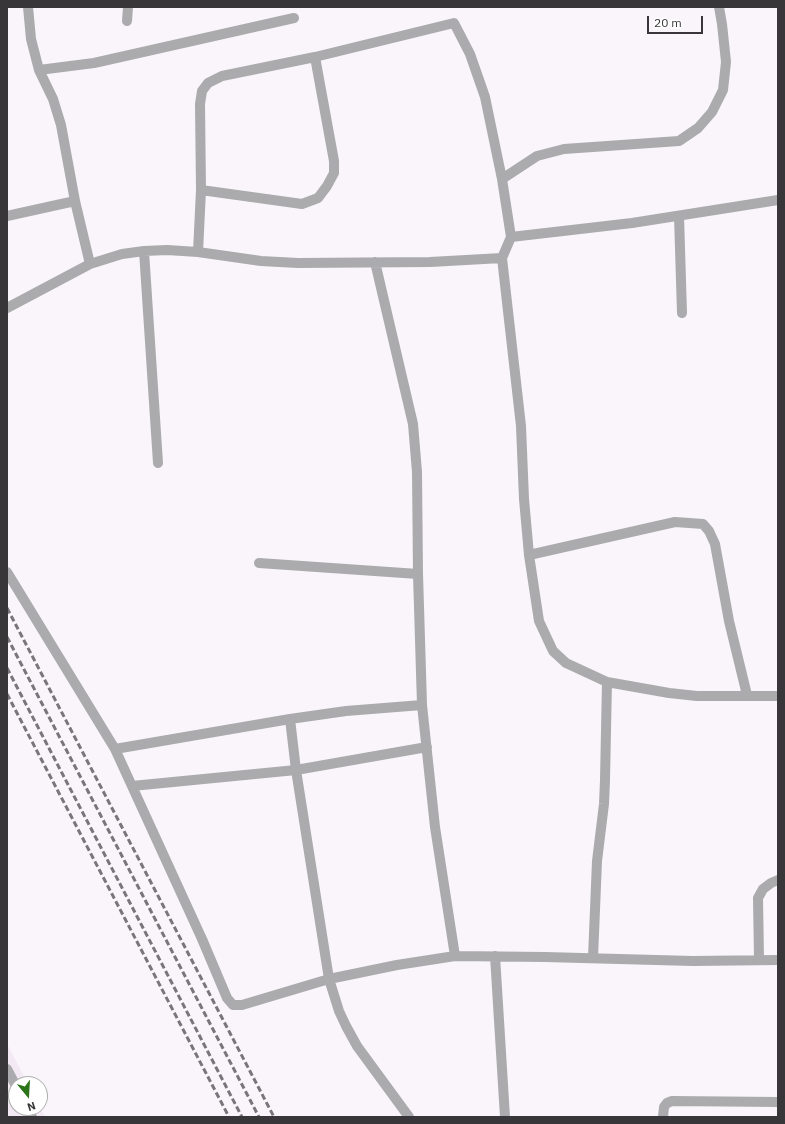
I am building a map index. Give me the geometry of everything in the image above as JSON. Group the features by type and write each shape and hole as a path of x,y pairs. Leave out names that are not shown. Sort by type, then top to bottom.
{"street":[{"path":"28,7 31,40 39,70 57,110 75,201 90,264"},
{"path":"127,21 128,7"},
{"path":"502,179 537,156 564,149 679,140 698,128 712,112 723,90 726,62 719,7"},
{"path":"39,70 94,63 294,18"},
{"path":"198,252 201,190 200,104 202,92 208,83 222,76 315,57 454,24 470,54 485,98 502,179 511,237 502,258 521,426 524,499 529,555 539,621 553,651 566,663 607,682 669,693 697,696 778,696"},
{"path":"201,190 302,204 318,198 328,186 334,173 334,161 315,57"},
{"path":"511,237 632,223 778,200"},
{"path":"7,216 75,201"},
{"path":"679,216 682,313"},
{"path":"7,308 90,264 122,254 144,251 167,250 198,252 261,261 298,263 430,262 502,258"},
{"path":"144,251 158,463"},
{"path":"375,262 413,424 417,472 422,705 435,827 455,956"},
{"path":"529,555 675,522 703,524 709,531 715,544 729,621 746,696"},
{"path":"259,563 418,574"},
{"path":"7,572 115,749 202,939 227,998 233,1005 242,1005 329,979 397,965 455,956 693,961 759,959 778,960"},
{"path":"593,958 597,861 606,780 607,682"},
{"path":"115,749 290,719 346,711 422,705"},
{"path":"290,719 296,770 329,979 339,1011 357,1046 409,1117"},
{"path":"132,786 296,770 426,747"},
{"path":"759,959 758,898 762,889 778,880"},
{"path":"495,956 505,1117"},
{"path":"663,1117 664,1107 667,1103 672,1101 778,1102"}],"shaded area":[{"path":"7,1044 24,1076 8,1076 8,1116 45,1117 7,1117"}],"railway":[{"path":"7,608 274,1117"},
{"path":"7,637 259,1117"},
{"path":"7,668 242,1117"},
{"path":"7,694 229,1117"}]}
